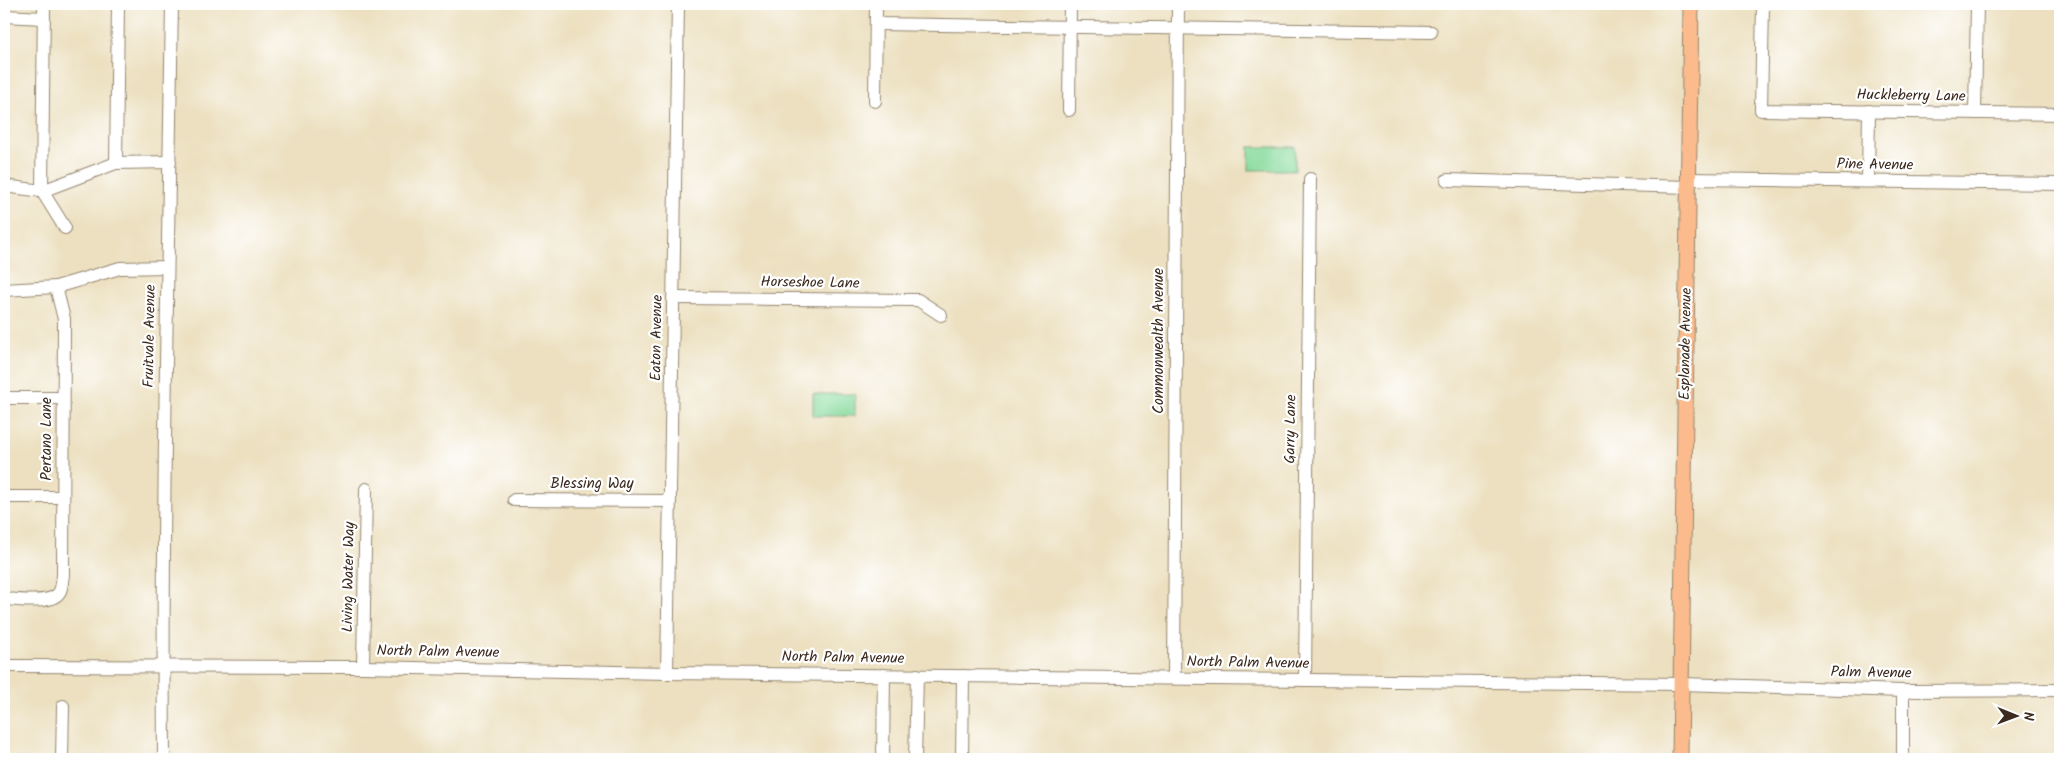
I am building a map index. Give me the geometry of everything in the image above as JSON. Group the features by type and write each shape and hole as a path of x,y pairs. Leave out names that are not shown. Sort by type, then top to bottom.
{"main road":[{"name":"Esplanade Avenue","path":"1680,759 1691,4"}],"street":[{"path":"44,4 42,191 65,228"},
{"path":"116,163 118,4"},
{"name":"Fruitvale Avenue","path":"164,759 163,668 167,267 172,4"},
{"name":"Eaton Avenue","path":"667,672 678,4"},
{"path":"875,100 876,4"},
{"path":"1069,110 1070,4"},
{"name":"Commonwealth Avenue","path":"1174,678 1178,4"},
{"name":"Huckleberry Lane","path":"1763,4 1762,110 2060,114"},
{"path":"1975,113 1977,4"},
{"path":"4,16 44,18"},
{"path":"876,24 1431,32"},
{"path":"1868,181 1869,112"},
{"path":"4,186 42,191 116,163 170,162"},
{"name":"Garry Lane","path":"1305,680 1310,179"},
{"name":"Pine Avenue","path":"1447,180 1688,183 1868,181 2060,184"},
{"path":"4,290 56,287 120,268 167,267"},
{"name":"Pertano Lane","path":"4,599 46,601 54,599 60,592 63,575 64,319 56,287"},
{"name":"Horseshoe Lane","path":"674,298 918,300 941,315"},
{"path":"4,398 64,398"},
{"name":"Living Water Way","path":"364,666 366,489"},
{"path":"4,497 63,497"},
{"name":"Blessing Way","path":"514,500 670,501"},
{"name":"North Palm Avenue","path":"4,666 163,668 364,666 884,675 1681,684"},
{"path":"883,759 884,675"},
{"path":"916,759 917,675"},
{"path":"962,759 963,676"},
{"name":"Palm Avenue","path":"1681,684 1903,691 2060,690"},
{"path":"1903,691 1903,759"},
{"path":"62,759 63,706"}],"green space":[{"path":"1249,147 1295,147 1295,170 1249,170"},
{"path":"813,394 855,394 855,416 813,416"}]}
